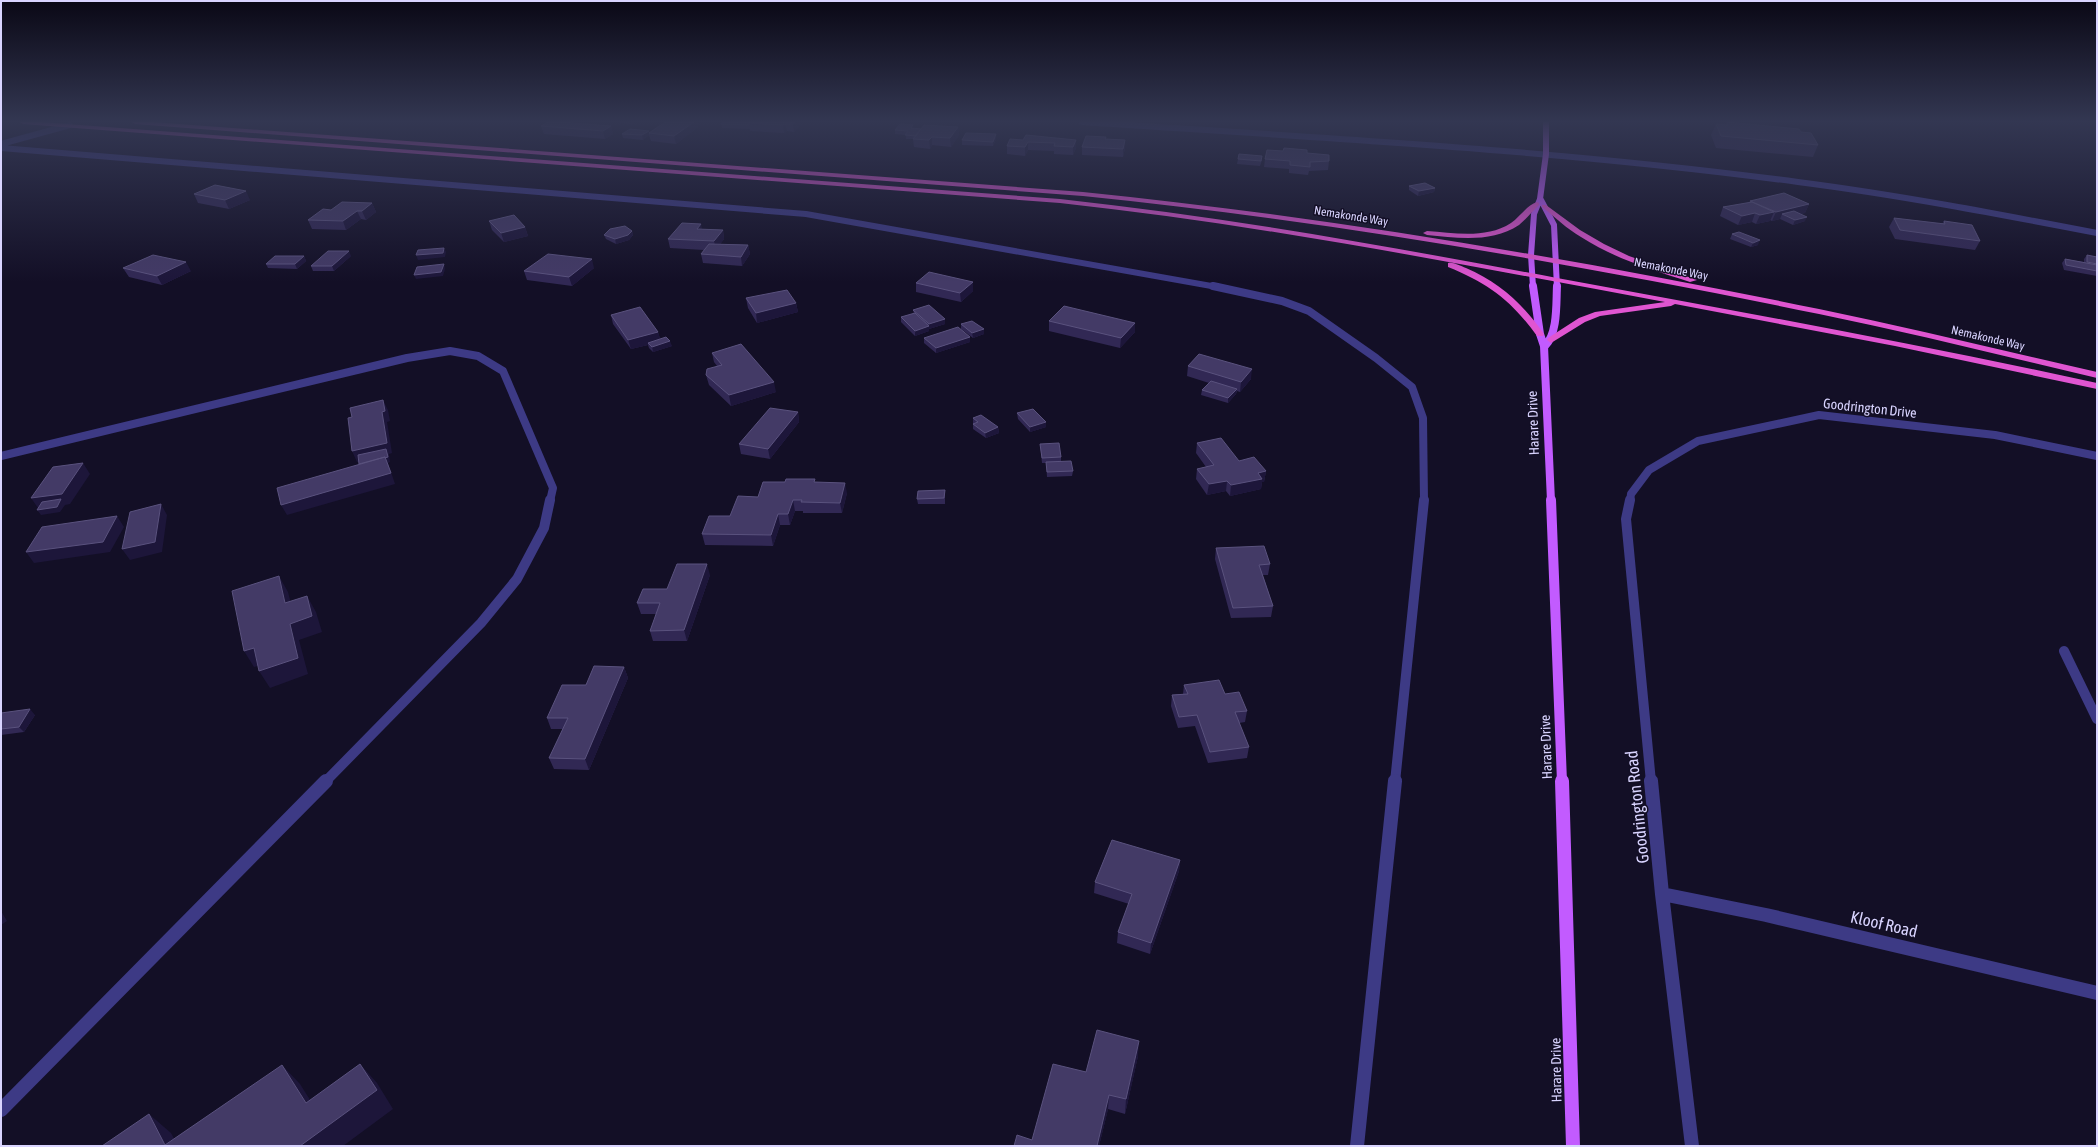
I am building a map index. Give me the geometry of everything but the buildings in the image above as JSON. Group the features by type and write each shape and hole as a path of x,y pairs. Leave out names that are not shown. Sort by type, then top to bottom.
{"highway":[{"name":"Nemakonde Way","path":"730,176 1089,203 1170,212 1431,257 1683,303 1948,353 2097,386"},
{"name":"Nemakonde Way","path":"840,176 1083,194 1173,203 1531,255 1742,295 2097,375"},
{"path":"1361,230 1475,236 1505,229 1516,224 1541,203 1588,239 1616,253 1666,271 1742,295"},
{"path":"1431,257 1460,268 1511,297 1525,312 1540,334"},
{"path":"1548,343 1582,320 1598,314 1683,303"}],"main road":[{"name":"Harare Drive","path":"1544,176 1541,203 1534,214 1531,275 1540,334 1548,343"},
{"name":"Harare Drive","path":"1541,203 1554,225 1558,280 1548,343 1568,889 1573,1146"}],"street":[{"path":"331,176 828,217 1192,281 1282,301 1309,311 1370,354 1413,390 1423,418 1425,491 1357,1146"},
{"path":"1738,176 1814,184 1890,195 2097,234"},
{"path":"1,456 407,358 450,351 478,356 503,371 553,488 544,528 517,579 481,623 1,1110"},
{"name":"Goodrington Drive","path":"1649,470 1698,441 1819,415 1995,435 2097,456"},
{"name":"Goodrington Road","path":"1649,470 1631,494 1626,519 1662,894 1692,1146"},
{"path":"2064,651 2097,719"},
{"name":"Kloof Road","path":"1662,894 1766,915 2097,993"}]}
